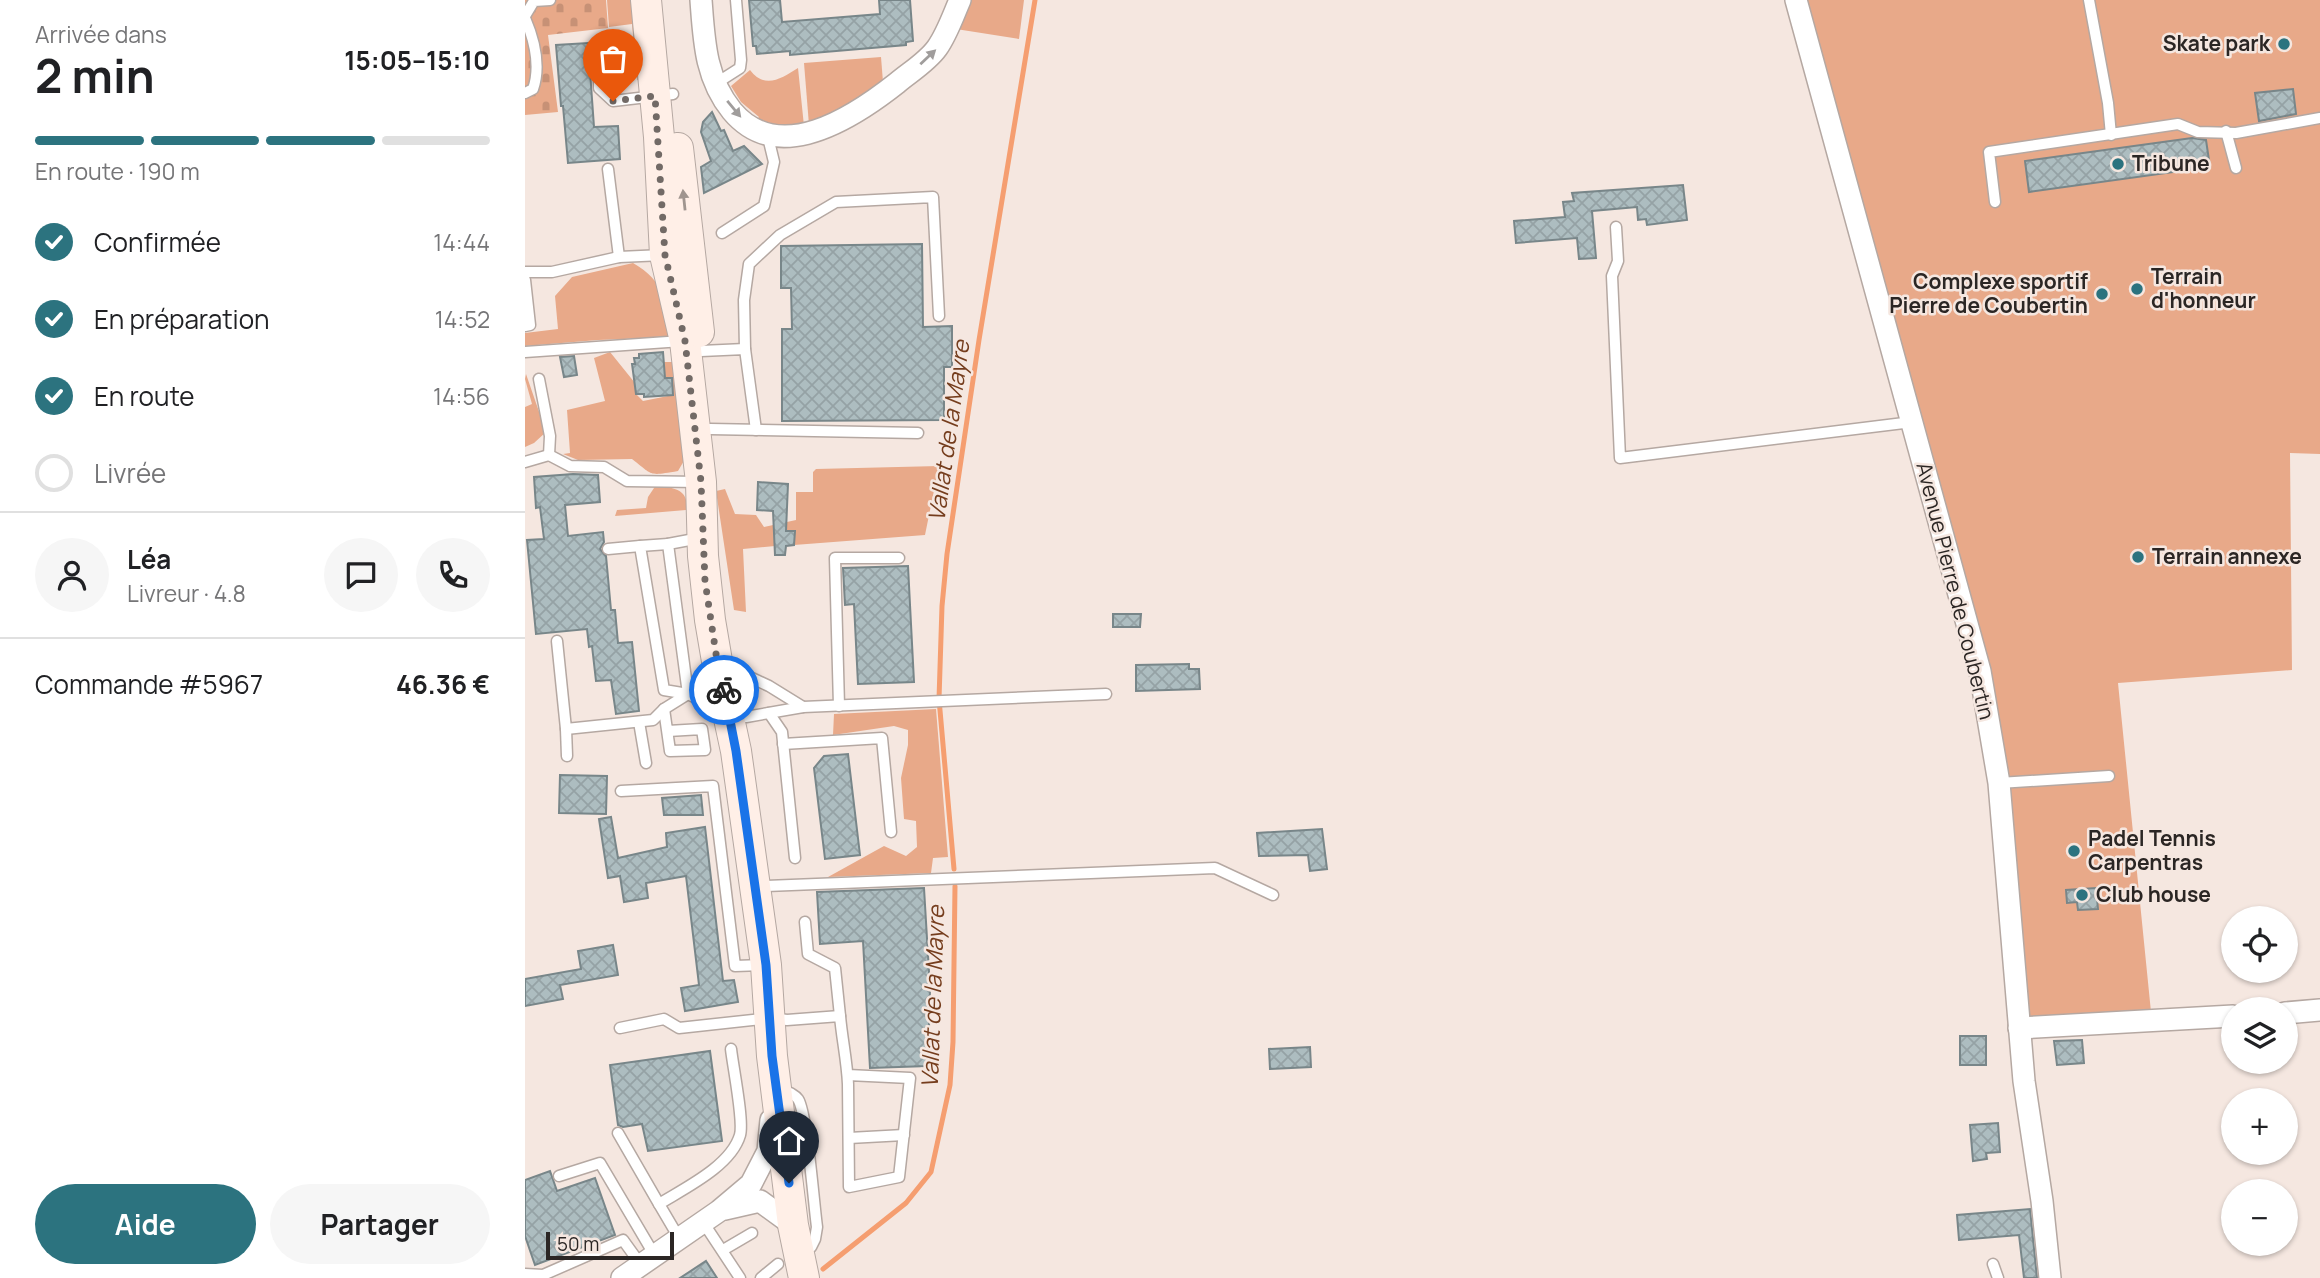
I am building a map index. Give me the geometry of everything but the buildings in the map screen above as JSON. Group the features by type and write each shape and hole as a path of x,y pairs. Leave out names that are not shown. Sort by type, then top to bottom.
{"main road":[{"path":"646,0 664,95"},
{"path":"663,0 664,95 677,254 710,429 713,561 748,715 755,822 766,886 779,1019 782,1086 802,1236 804,1278"},
{"path":"693,346 703,537 711,620 718,667 748,715 766,965 779,1019"},
{"path":"802,1236 817,1278"}],"street":[{"path":"701,0 706,56 715,84 733,111 754,128 767,133 800,135 817,132 868,106 936,49 960,0"},
{"name":"Avenue Pierre de Coubertin","path":"1796,0 1980,671 1999,783 2019,1028 2050,1278"},
{"path":"2298,1012 2320,1010"},
{"path":"2019,1028 2221,1017"},
{"path":"755,1193 768,1151 782,1086"},
{"path":"635,1270 711,1216 755,1193 781,1191 795,1182"},
{"path":"755,1193 802,1236"}],"lane":[{"path":"525,93 533,89 537,77 533,36 525,17 534,1 550,0"},
{"path":"715,84 740,68 736,0"},
{"path":"2089,0 2111,135"},
{"path":"599,68 599,88 613,101 664,95"},
{"path":"1995,202 1989,152 2178,124 2198,132 2236,133 2320,118"},
{"path":"2226,131 2236,168"},
{"path":"722,233 764,206 774,162 767,133"},
{"path":"608,169 619,257"},
{"path":"756,430 745,349 744,300 749,264 780,235 836,202 933,197 939,316"},
{"path":"1616,227 1618,261 1612,276 1620,458 1912,422"},
{"path":"525,272 552,272 619,257 677,254"},
{"path":"525,281 530,325 525,326"},
{"path":"525,352 693,346 745,349"},
{"path":"539,379 550,436 549,455"},
{"path":"710,429 918,433"},
{"path":"525,462 549,455 570,466 604,467 627,481 701,482"},
{"path":"608,549 668,544 703,537"},
{"path":"668,544 688,694"},
{"path":"640,546 664,691 688,694 748,715 782,733 795,859"},
{"path":"839,706 835,558 899,558"},
{"path":"557,641 567,756"},
{"path":"739,672 803,707"},
{"path":"566,729 653,720 664,709 688,694"},
{"path":"748,715 803,707 1106,694"},
{"path":"664,709 667,731"},
{"path":"639,722 646,763"},
{"path":"783,744 882,738 891,832"},
{"path":"1999,783 2109,776"},
{"path":"621,791 713,786 735,966 766,965"},
{"path":"766,886 1215,868 1273,895"},
{"path":"805,922 808,954 835,968 848,1075 849,1187 899,1177 910,1078 848,1075"},
{"path":"620,1028 664,1019 679,1028 840,1016"},
{"path":"659,1204 721,1165 740,1135 731,1049"},
{"path":"782,1086 797,1097 805,1131 817,1227 815,1239 802,1236"},
{"path":"618,1133 679,1238"},
{"path":"849,1138 904,1135"},
{"path":"559,1176 600,1163 635,1270"},
{"path":"711,1216 723,1250 740,1278"},
{"path":"723,1250 751,1233"},
{"path":"525,1274 544,1275 623,1240 635,1270"},
{"path":"761,1278 778,1264"},
{"path":"1993,1264 1998,1278"}],"green space":[{"path":"525,0 606,0 608,28 548,35 558,112 525,115"},
{"path":"607,0 634,0 642,80 637,80 632,24 609,27"},
{"path":"968,0 1024,0 1019,39 956,29"},
{"name":"Complexe sportif Pierre de Coubertin","path":"1800,0 2320,0 2320,454 2290,453 2292,670 2118,683 2151,1012 2029,1021 2006,789"},
{"path":"881,57 883,82 847,107 809,125 804,63"},
{"path":"798,68 804,126 779,129 756,121 759,117 741,102 731,86 750,70 762,80 768,81"},
{"path":"633,263 652,278 663,294 675,337 525,346 525,333 558,329 555,296 572,277"},
{"path":"610,352 635,383 636,394 643,401 673,395 672,378 665,378 664,362 675,362 685,459 678,471 656,474 648,472 632,459 578,460 563,454 570,453 567,410 605,401 594,358"},
{"path":"526,374 546,432 525,447 525,407 532,404"},
{"path":"939,466 925,535 794,545 794,531 775,532 775,546 743,549 746,612 734,610 716,491 725,489 735,514 756,515 764,527 796,520 796,492 813,492 813,472 816,469"},
{"path":"656,485 683,494 687,503 686,510 615,516 617,510 646,508 648,497"},
{"path":"936,709 948,857 933,858 931,873 828,877 884,846 906,856 917,847 916,821 904,819 901,778 908,745 908,730 894,726 833,735 834,714"}],"waterway":[{"name":"Vallat de la Mayre","path":"954,869 939,699 942,606 947,554 979,340 1035,0"},
{"name":"Vallat de la Mayre","path":"823,1269 906,1203 931,1172 950,1085 955,886"}],"way so far":[{"path":"613,101 655,96 665,255 685,341 701,482 705,581 724,690"}],"place":[{"name":"Skate park","path":"2284,44"},
{"name":"Tribune","path":"2118,164"},
{"name":"Terrain d'honneur","path":"2137,289"},
{"name":"Complexe sportif Pierre de Coubertin","path":"2102,294"},
{"name":"Terrain annexe","path":"2138,557"},
{"name":"Padel Tennis Carpentras","path":"2074,851"},
{"name":"Club house","path":"2082,895"}],"route":[{"path":"724,690 736,751 766,965 772,1056 789,1183"}]}
